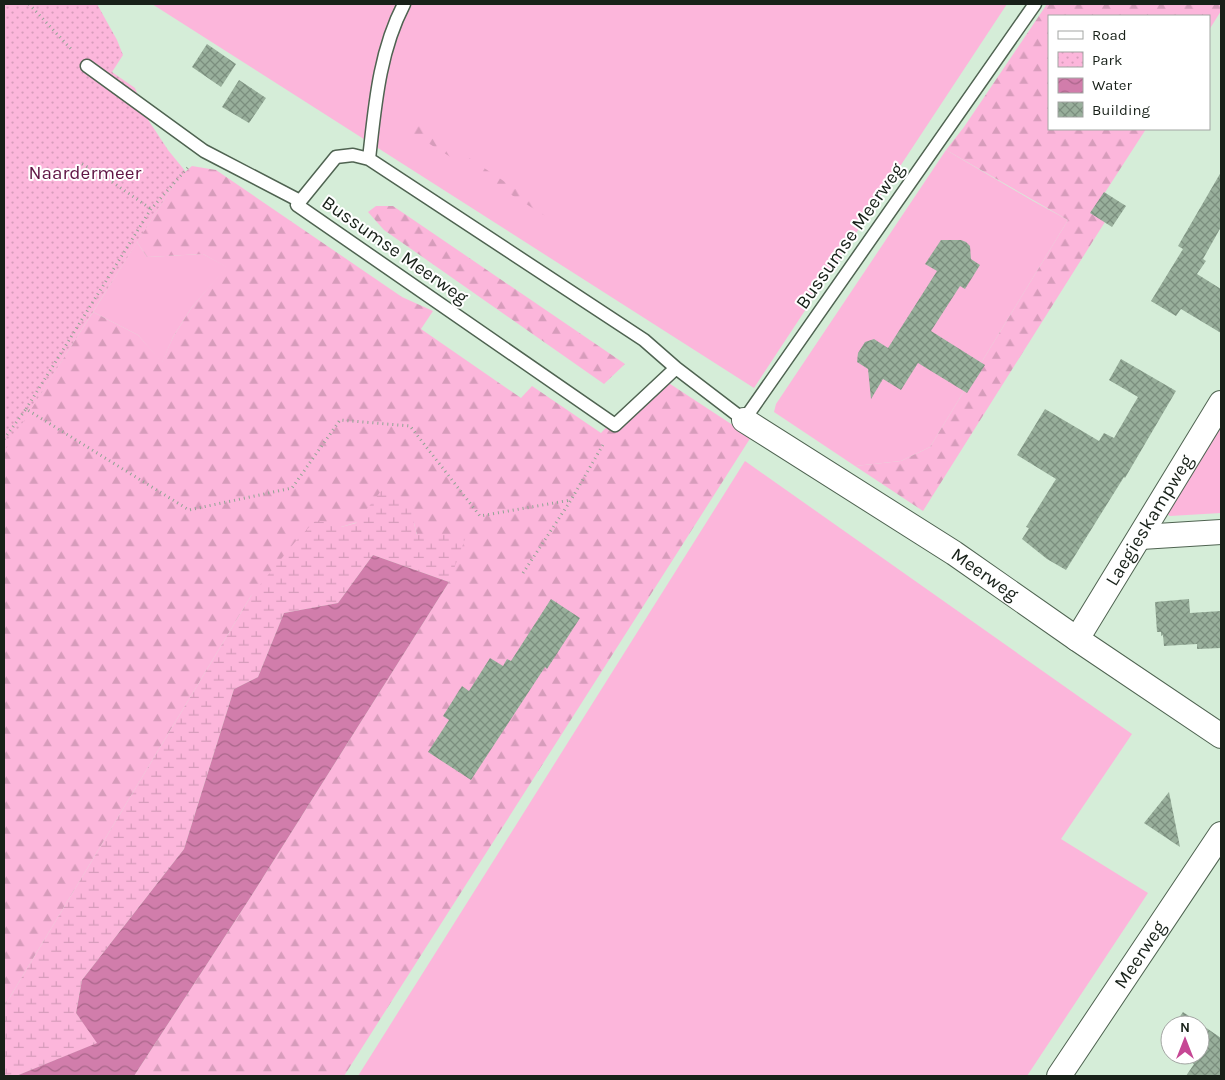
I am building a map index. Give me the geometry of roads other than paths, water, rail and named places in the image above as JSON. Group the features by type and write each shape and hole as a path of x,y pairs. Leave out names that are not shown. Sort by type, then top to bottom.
{"street":[{"name":"Laegieskampweg","path":"1077,639 1221,404"},
{"name":"Meerweg","path":"744,420 954,553 1221,736"},
{"path":"1141,537 1221,532"},
{"name":"Meerweg","path":"1059,1076 1221,834"}],"lane":[{"path":"369,159 376,90 394,24 404,4"},
{"name":"Bussumse Meerweg","path":"676,368 615,425 297,205 336,157 353,155 369,159 644,340 676,368 744,420 1035,4"},
{"path":"88,66 204,150 300,201"}],"water":[{"path":"373,555 449,582 250,898 134,1076 16,1076 97,1043 76,1013 82,980 184,849 234,689 258,677 284,613 338,603"}],"park label":[{"name":"Naardermeer","path":"85,173"}]}
